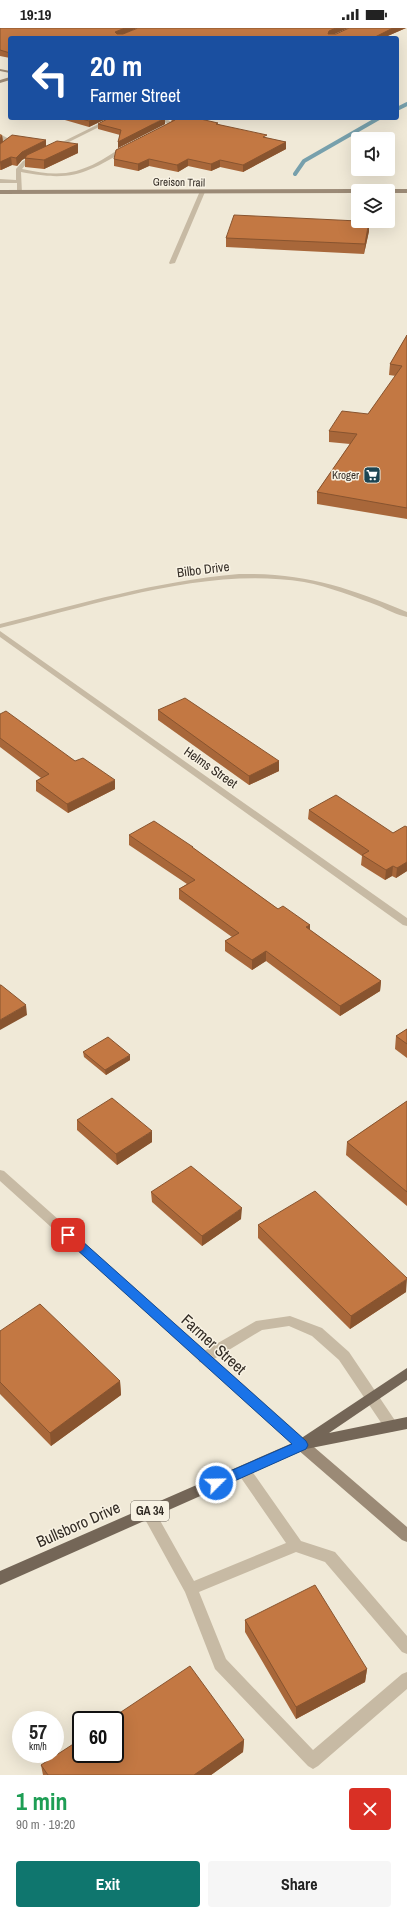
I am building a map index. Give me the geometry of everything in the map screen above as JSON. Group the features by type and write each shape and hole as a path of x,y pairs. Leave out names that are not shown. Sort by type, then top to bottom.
{"main road":[{"name":"Bullsboro Drive","path":"0,1578 302,1445 407,1373"},
{"name":"Bullsboro Drive","path":"302,1445 407,1423"}],"street":[{"path":"20,192 18,170 25,162 111,120"},
{"path":"157,132 171,125 164,120"},
{"path":"0,136 7,140 8,143 0,149"},
{"path":"18,170 69,175 85,170 137,143"},
{"path":"0,182 19,182"},
{"name":"Greison Trail","path":"0,192 351,191"},
{"path":"395,191 407,191"},
{"path":"172,263 202,192"},
{"name":"Bilbo Drive","path":"0,626 85,604 183,582 250,576 304,580 359,596 407,615"},
{"name":"Helms Street","path":"0,633 407,923"},
{"name":"Farmer Street","path":"0,1174 204,1358 407,1536"},
{"path":"204,1358 260,1325 290,1321 317,1332 344,1356 391,1426"},
{"path":"244,1471 296,1546 330,1557 407,1647"},
{"path":"148,1512 191,1589 220,1664 313,1761 407,1679"},
{"path":"191,1589 296,1546"}],"building":[{"path":"0,28 125,28 115,32 117,34 123,34 138,28 336,28 329,31 328,34 336,34 349,28 393,28 377,36 8,36 8,52 0,50"},
{"path":"105,120 161,120 118,142 121,130 98,124"},
{"path":"175,120 205,120 218,123 216,124 267,135 263,137 286,142 243,165 220,160 211,164 188,159 177,165 149,159 138,164 114,159 116,150"},
{"path":"12,135 46,140 22,152 16,158 11,157 0,162 0,144"},
{"path":"57,141 78,144 44,160 25,158 27,155"},
{"path":"234,215 351,221 351,228 368,228 365,244 226,238"},
{"name":"Kroger","path":"407,335 407,508 317,492 357,434 329,431 342,411 368,414 402,366 390,364"},
{"path":"185,698 279,761 249,776 158,710"},
{"path":"6,711 75,761 83,758 115,780 67,804 36,781 49,774 0,738 0,714"},
{"path":"336,795 393,833 405,826 407,827 407,862 397,868 393,866 386,870 362,855 369,851 309,810"},
{"path":"154,821 193,847 278,909 283,906 310,925 306,927 381,981 340,1006 266,951 252,960 225,941 239,933 179,889 195,880 129,835"},
{"path":"0,985 26,1005 0,1020"},
{"path":"407,1029 407,1044 396,1036"},
{"path":"108,1037 130,1055 105,1070 83,1052"},
{"path":"112,1098 152,1131 116,1154 77,1120"},
{"path":"407,1101 407,1192 347,1142"},
{"path":"191,1166 242,1208 202,1236 151,1192"},
{"path":"315,1191 407,1278 351,1316 258,1225"},
{"path":"40,1304 120,1381 50,1433 0,1382 0,1331"},
{"path":"315,1585 367,1669 296,1707 245,1620"},
{"path":"190,1666 244,1740 194,1775 48,1775 41,1765 44,1763 64,1763 64,1750 72,1745 72,1763 124,1763 124,1711 122,1711"}],"waterway":[{"path":"399,108 407,104"},
{"path":"295,174 304,161 376,120"}],"place":[{"name":"Kroger","path":"372,475"}],"route":[{"path":"68,1235 302,1445 216,1483"}]}
